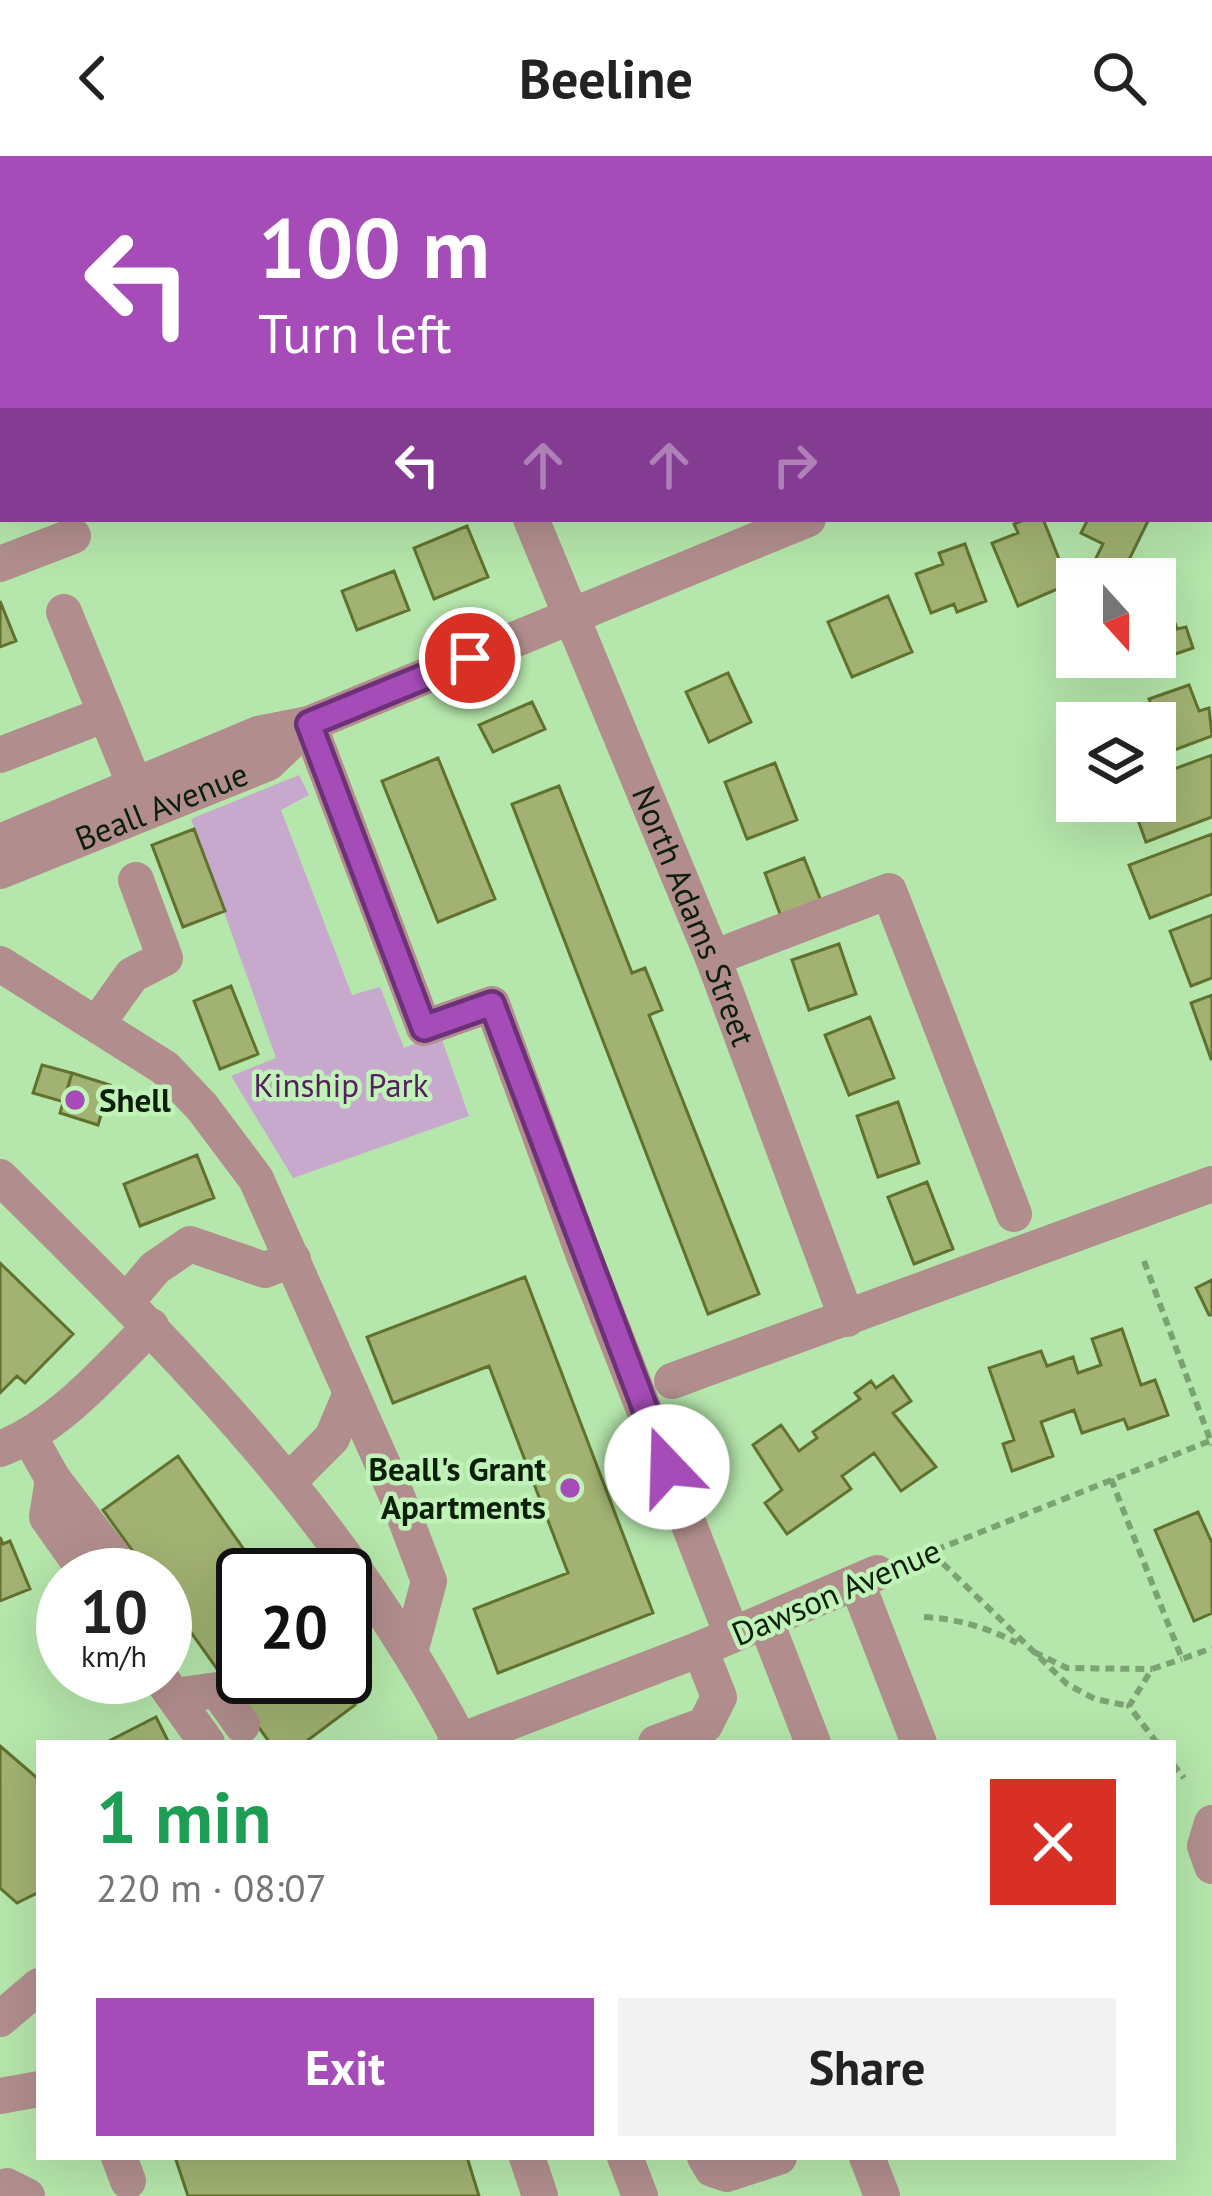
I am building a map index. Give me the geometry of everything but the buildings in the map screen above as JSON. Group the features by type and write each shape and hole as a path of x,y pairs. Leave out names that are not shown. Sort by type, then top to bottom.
{"street":[{"name":"North Adams Street","path":"532,522 713,958 847,1319"},
{"name":"Beall Avenue","path":"0,842 268,763 309,724 801,522"},
{"path":"0,564 73,536"},
{"path":"64,612 140,798"},
{"path":"0,755 106,714"},
{"path":"309,724 424,1028 492,1004 584,1256 733,1635 811,1740"},
{"name":"Beall Avenue","path":"0,871 140,798"},
{"path":"97,1024 132,975 165,958 136,880"},
{"path":"713,958 889,891 1015,1214"},
{"path":"0,964 165,1068 202,1107 256,1179 429,1581 410,1652"},
{"path":"0,1177 139,1314 290,1481 410,1652 457,1740"},
{"path":"672,1381 1212,1184"},
{"path":"107,1548 53,1479 15,1444 54,1420 139,1314 154,1268 190,1244 265,1270 293,1259"},
{"path":"290,1481 332,1438 351,1393"},
{"path":"53,1479 47,1516 69,1548"},
{"path":"867,1578 918,1740"},
{"name":"Dawson Avenue","path":"463,1740 867,1578"},
{"path":"664,1740 705,1725 718,1697 733,1635"},
{"path":"192,1688 217,1690 248,1734"},
{"path":"179,1704 205,1740"},
{"path":"1212,1823 1205,1846 1212,1866"},
{"path":"0,2019 36,1989"},
{"path":"0,2096 36,2090"},
{"path":"528,2160 540,2196"},
{"path":"707,2160 712,2169 727,2174 770,2160"},
{"path":"868,2160 882,2196"},
{"path":"0,2189 7,2186 27,2196"}],"path":[{"path":"1144,1261 1212,1442"},
{"name":"Dawson Avenue","path":"867,1578 1212,1442"},
{"path":"1111,1479 1182,1659"},
{"path":"931,1552 1067,1684 1095,1699 1129,1706 1155,1740"},
{"path":"924,1617 954,1619 992,1630 1067,1668 1153,1670 1212,1648"},
{"path":"1129,1706 1153,1670"},
{"path":"1176,1768 1184,1778"}],"green space":[{"name":"Kinship Park","path":"299,775 309,795 281,810 352,995 380,987 404,1048 440,1034 469,1116 293,1178 231,1076 276,1058 191,819"}],"place":[{"name":"Shell","path":"75,1100"},
{"name":"Beall's Grant Apartments","path":"570,1488"}],"route":[{"path":"470,658 309,724 424,1028 492,1004 667,1467"}]}
